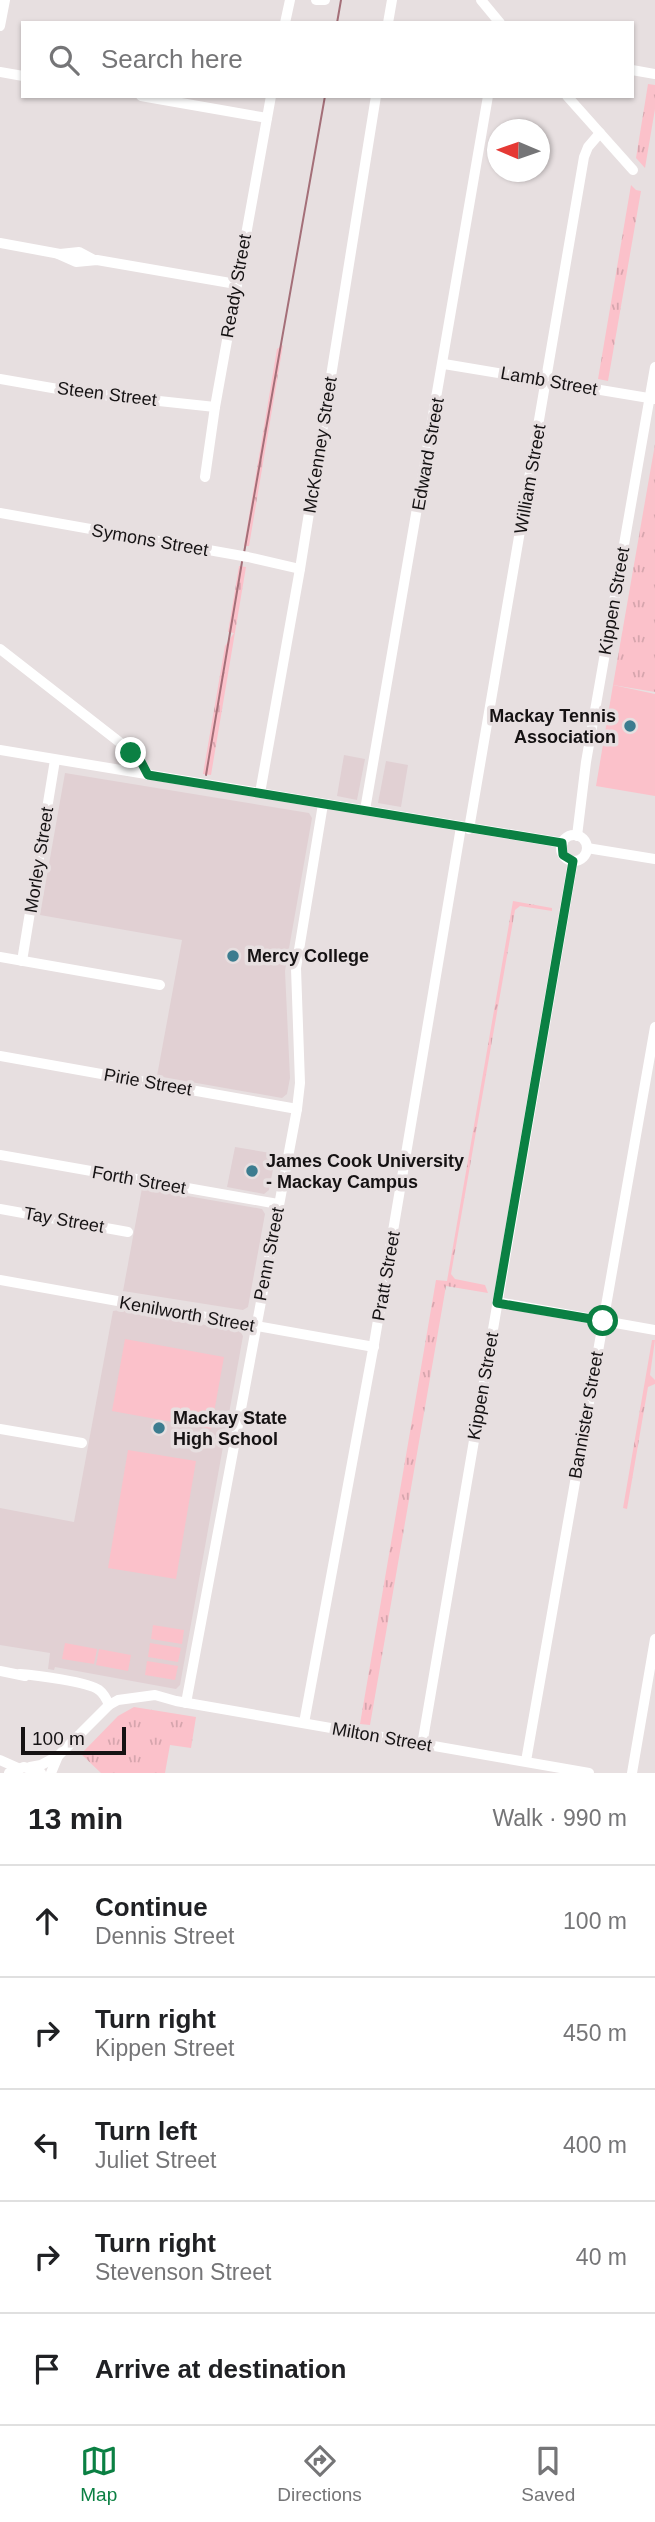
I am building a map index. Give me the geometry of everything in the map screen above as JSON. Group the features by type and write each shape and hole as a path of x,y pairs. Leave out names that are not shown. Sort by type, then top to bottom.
{"street":[{"path":"285,21 290,0"},
{"path":"316,0 325,0"},
{"path":"388,21 392,0"},
{"path":"481,0 498,21"},
{"path":"0,26 3,4"},
{"path":"634,70 655,74"},
{"path":"0,72 21,76"},
{"path":"152,98 267,118"},
{"name":"Ready Street","path":"205,477 236,284 271,98"},
{"name":"McKenney Street","path":"260,793 300,569 376,98"},
{"name":"Edward Street","path":"365,810 444,364 488,98"},
{"path":"569,98 634,170"},
{"name":"William Street","path":"465,828 547,381 584,157 590,144 600,134"},
{"path":"0,243 58,254 79,252 97,260 236,284"},
{"name":"Lamb Street","path":"444,364 652,399"},
{"name":"Kippen Street","path":"578,836 586,762 652,399 655,368"},
{"name":"Steen Street","path":"0,379 75,392 215,407"},
{"name":"Symons Street","path":"0,513 243,556 300,569"},
{"path":"0,649 138,756 148,775"},
{"path":"128,772 133,760 129,749"},
{"path":"0,750 562,843"},
{"name":"Morley Street","path":"22,961 55,760"},
{"name":"Penn Street","path":"181,1702 297,1109 300,1083 296,968 323,804"},
{"name":"Pratt Street","path":"304,1723 374,1347 465,828"},
{"path":"578,836 587,848 581,859 573,861 563,855 562,843 567,838 578,836"},
{"path":"587,848 655,859"},
{"name":"Kippen Street","path":"422,1745 573,861"},
{"path":"0,957 160,985"},
{"name":"Bannister Street","path":"526,1761 655,1027"},
{"name":"Pirie Street","path":"0,1056 297,1109"},
{"name":"Forth Street","path":"0,1155 278,1204"},
{"name":"Tay Street","path":"0,1209 128,1232"},
{"name":"Kenilworth Street","path":"0,1280 374,1347"},
{"path":"497,1303 655,1330"},
{"path":"0,1429 82,1443"},
{"path":"632,1773 655,1639"},
{"path":"0,1671 101,1691 109,1704 58,1756 36,1770 13,1770 0,1759"},
{"name":"Milton Street","path":"109,1704 143,1696 154,1701 181,1702 589,1773"},
{"path":"51,1773 58,1756"}],"shaded area":[{"path":"344,755 365,759 357,800 337,796"},
{"path":"386,761 408,765 401,807 378,803"},
{"name":"Mercy College","path":"65,773 309,813 312,818 285,971 290,1078 287,1094 282,1098 157,1076 182,940 40,915"},
{"name":"James Cook University - Mackay Campus","path":"235,1147 276,1154 269,1190 264,1194 227,1187"},
{"path":"142,1188 262,1209 265,1214 248,1307 243,1310 123,1291"},
{"name":"Mackay State High School","path":"113,1311 240,1331 243,1336 180,1685 176,1689 55,1667 54,1670 48,1669 50,1653 0,1645 0,1508 74,1522"}],"green space":[{"path":"648,84 655,85 655,109 645,168 636,158"},
{"path":"631,185 641,191 608,381 598,379"},
{"path":"283,345 249,546 244,546 277,349"},
{"path":"655,444 655,692 613,685"},
{"path":"239,566 246,567 211,775 203,774 225,646 234,633 228,632"},
{"name":"Mackay Tennis Association","path":"613,685 655,694 655,796 596,786"},
{"path":"513,901 552,908 552,911 520,906 515,910 451,1274 455,1279 485,1285 488,1293 446,1286 370,1725 360,1724 436,1280 447,1281"},
{"path":"125,1339 224,1357 211,1429 112,1411"},
{"path":"652,1340 655,1340 650,1375 655,1384 648,1387 627,1509 623,1508"},
{"path":"128,1450 196,1461 176,1579 108,1568"},
{"path":"153,1625 184,1630 182,1644 151,1639"},
{"path":"65,1643 97,1649 94,1664 62,1659"},
{"path":"150,1643 181,1648 178,1662 148,1657"},
{"path":"99,1649 131,1655 128,1671 96,1665"},
{"path":"147,1661 178,1666 175,1680 145,1675"},
{"path":"134,1707 196,1717 191,1748 170,1745 165,1773 101,1773 81,1754 118,1716"}],"waterway":[{"path":"337,21 341,0"},
{"path":"244,553 325,98"},
{"path":"206,775 242,562"}],"place":[{"name":"Mackay Tennis Association","path":"630,726"},
{"name":"Mercy College","path":"233,956"},
{"name":"James Cook University - Mackay Campus","path":"252,1171"},
{"name":"Mackay State High School","path":"159,1428"}],"route":[{"path":"131,753 129,749 138,756 148,775 562,843 563,855 573,861 497,1303 603,1321"}]}
